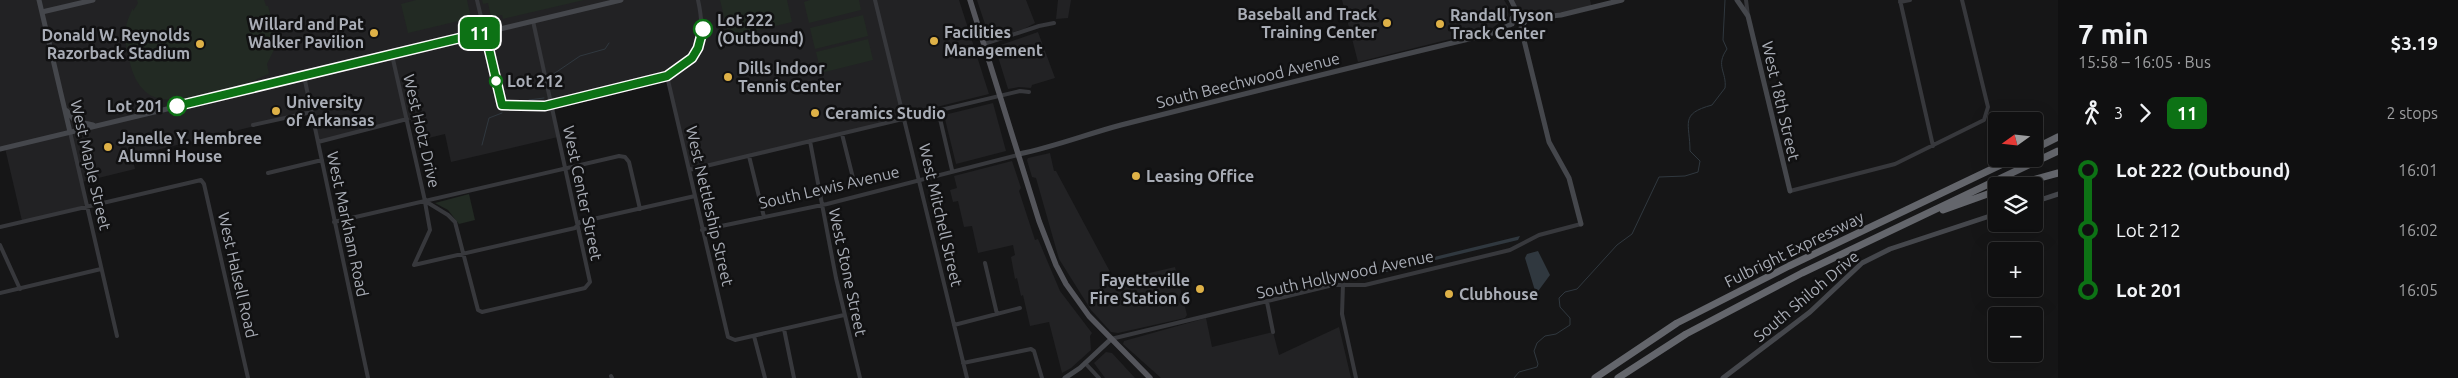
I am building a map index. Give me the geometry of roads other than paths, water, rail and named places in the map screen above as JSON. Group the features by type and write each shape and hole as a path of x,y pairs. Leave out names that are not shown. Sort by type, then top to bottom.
{"highway":[{"path":"2043,144 2058,137"},
{"path":"1930,212 2058,151"},
{"name":"Fulbright Expressway","path":"1595,378 1677,323 1789,266 1994,168"},
{"path":"2041,177 2058,172"},
{"path":"1930,212 1940,212 1988,194"},
{"name":"Fulbright Expressway","path":"1618,378 1686,334 1802,273 1930,212"}],"main road":[{"path":"970,0 1039,221 1056,265 1074,297 1110,340 1150,378"}],"street":[{"name":"West Maple Street","path":"39,0 66,108 117,336"},
{"path":"42,12 93,0"},
{"path":"477,0 502,105 531,107 667,76 685,65 698,48 703,29 698,0"},
{"path":"0,149 621,0"},
{"name":"West Mitchell Street","path":"875,0 967,378"},
{"path":"1511,0 1518,14 1525,18 1561,15 1622,0"},
{"name":"West 18th Street","path":"1737,0 1748,16"},
{"name":"West 18th Street","path":"1746,0 1748,16 1790,191"},
{"path":"1910,0 1900,1 1933,146"},
{"path":"1790,191 1895,164 1980,123 1986,116 1988,107 1962,0"},
{"path":"1518,14 1512,18 1512,24 1516,28 1521,28"},
{"path":"1521,28 1525,24 1525,18"},
{"name":"West Center Street","path":"482,312 585,288 590,282 533,21"},
{"path":"984,44 1054,23"},
{"name":"South Beechwood Avenue","path":"1019,154 1059,145 1110,128 1293,81 1490,34 1512,24"},
{"path":"1521,28 1549,142 1569,178 1581,224"},
{"name":"West Hotz Drive","path":"392,55 425,201 453,220 478,310 482,312"},
{"name":"West Markham Road","path":"304,76 368,378"},
{"name":"West Nettleship Street","path":"667,76 726,334 730,340 754,336"},
{"path":"689,170 1020,91 1029,92"},
{"path":"66,108 75,121 81,124 98,126"},
{"path":"938,110 952,170"},
{"path":"253,125 312,112"},
{"path":"318,142 407,119"},
{"path":"842,134 854,182"},
{"name":"West Stone Street","path":"810,141 822,195 820,204 860,378"},
{"name":"South Lewis Avenue","path":"702,230 820,204 1019,154"},
{"path":"334,222 619,156 625,157 630,162 640,209"},
{"path":"749,156 764,217"},
{"path":"268,173 322,160"},
{"name":"West Halsell Road","path":"87,205 201,180 204,184 248,378"},
{"path":"2043,199 2058,194"},
{"path":"425,201 430,230 414,265 575,228 580,222 695,196"},
{"path":"0,226 87,205"},
{"name":"South Shiloh Drive","path":"1723,378 1810,312 1862,264 1890,249 1988,217"},
{"name":"South Hollywood Avenue","path":"1110,340 1342,284 1365,285 1510,250 1538,235 1581,224"},
{"path":"0,245 20,289"},
{"path":"984,263 997,314"},
{"path":"0,293 101,269"},
{"path":"1342,284 1342,314 1356,378"},
{"path":"1267,302 1273,332"},
{"path":"954,325 1020,308"},
{"path":"765,378 754,336 844,315"},
{"path":"784,329 794,378"},
{"path":"1065,378 1086,363 1110,340"},
{"path":"963,363 1031,348 1034,351 1042,378"},
{"path":"1086,363 1099,378"}],"waterway":[{"path":"1514,378 1519,372 1537,367 1538,364 1534,351 1537,343 1545,336 1556,334 1570,325 1570,318 1560,307 1559,298 1565,292 1577,289 1617,245 1632,234 1659,177 1685,176 1698,172 1700,161 1690,151 1688,127 1691,116 1702,108 1712,105 1725,88 1722,65 1727,49 1723,40 1725,0"},
{"path":"549,77 580,56 605,49 609,43"},
{"path":"529,100 544,98"},
{"path":"482,145 489,118 502,113"}],"place":[{"name":"Baseball and Track Training Center","path":"1387,23"},
{"name":"Randall Tyson Track Center","path":"1440,24"},
{"name":"Lot 222 (Outbound)","path":"703,29"},
{"name":"Willard and Pat Walker Pavilion","path":"374,33"},
{"name":"Facilities Management","path":"934,41"},
{"name":"Donald W. Reynolds Razorback Stadium","path":"200,44"},
{"name":"Dills Indoor Tennis Center","path":"728,77"},
{"name":"Lot 212","path":"496,81"},
{"name":"Lot 201","path":"177,106"},
{"name":"University of Arkansas","path":"276,111"},
{"name":"Ceramics Studio","path":"815,113"},
{"name":"Janelle Y. Hembree Alumni House","path":"108,147"},
{"name":"Leasing Office","path":"1136,176"},
{"name":"Fayetteville Fire Station 6","path":"1200,289"},
{"name":"Clubhouse","path":"1449,294"}]}
